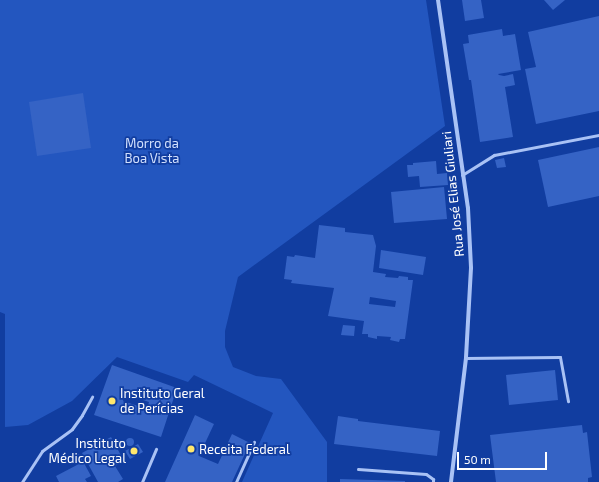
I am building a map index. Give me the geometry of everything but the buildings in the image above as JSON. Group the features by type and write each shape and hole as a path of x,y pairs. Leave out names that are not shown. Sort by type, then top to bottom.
{"street":[{"name":"Rua José Elias Giuliari","path":"438,0 462,175 468,208 471,268 466,358 451,482"}],"lane":[{"path":"462,175 494,155 599,135"},
{"path":"466,358 560,357 568,401"},
{"path":"22,482 42,451 72,429 92,397"},
{"path":"236,482 254,442"},
{"path":"142,482 156,449"},
{"path":"358,469 426,474 433,479 433,482"}],"green space":[{"name":"Morro da Boa Vista","path":"0,0 426,0 445,126 238,277 225,331 225,347 233,367 256,376 281,379 327,442 327,482 242,482 273,413 194,375 188,382 117,357 72,401 28,425 5,427 5,314 0,312"}],"place":[{"name":"Instituto Geral de Perícias","path":"112,401"},
{"name":"Receita Federal","path":"191,449"},
{"name":"Instituto Médico Legal","path":"134,451"}]}
